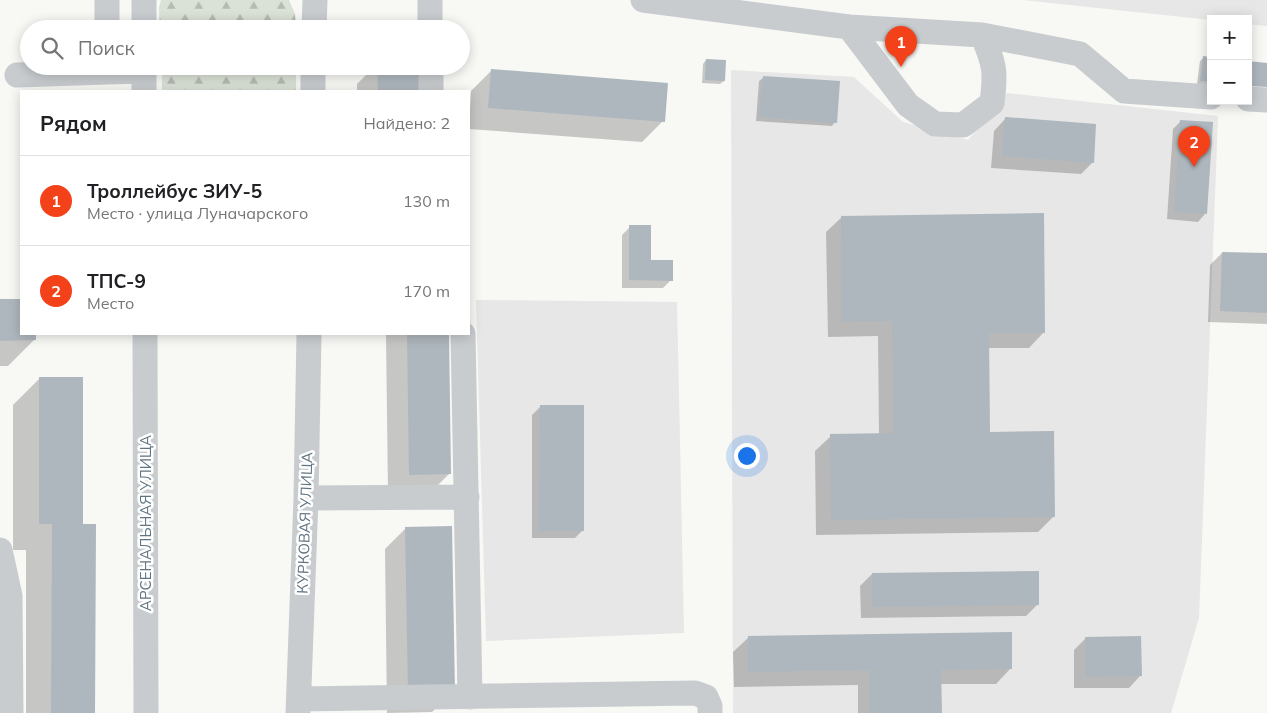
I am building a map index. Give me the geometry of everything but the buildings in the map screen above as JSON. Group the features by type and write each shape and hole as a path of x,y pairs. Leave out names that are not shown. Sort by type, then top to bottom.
{"street":[{"path":"107,0 107,20"},
{"path":"144,0 144,20"},
{"path":"314,20 315,0"},
{"path":"430,0 430,20"},
{"path":"643,0 849,27 982,35 1080,54 1124,91 1207,97"},
{"path":"849,27 908,105 935,124 963,125 992,103 995,81 993,59 982,35"},
{"path":"313,75 313,90"},
{"path":"431,75 431,90"},
{"path":"1252,99 1267,100"},
{"name":"АРСЕНАЛЬНАЯ УЛИЦА","path":"145,335 146,713"},
{"name":"КУРКОВАЯ УЛИЦА","path":"298,706 306,498 309,335"},
{"path":"464,335 470,697"},
{"path":"306,498 466,497"},
{"path":"0,550 10,596 11,713"},
{"path":"298,706 379,706 470,697 579,704 695,693 706,697 710,706 710,713"}],"shaded area":[{"path":"1023,0 1267,0 1267,26 1252,24 1252,15 1207,15 1207,20"},
{"path":"731,70 854,77 903,122 968,140 1007,93 1218,116 1199,618 1171,713 733,713"},
{"path":"476,300 677,302 684,633 486,641"}],"green space":[{"path":"161,0 289,0 295,20 160,20"},
{"path":"162,75 296,75 296,90 162,90"}],"place":[{"name":"Троллейбус ЗИУ-5","path":"901,67"},
{"name":"ТПС-9","path":"1194,167"}]}
